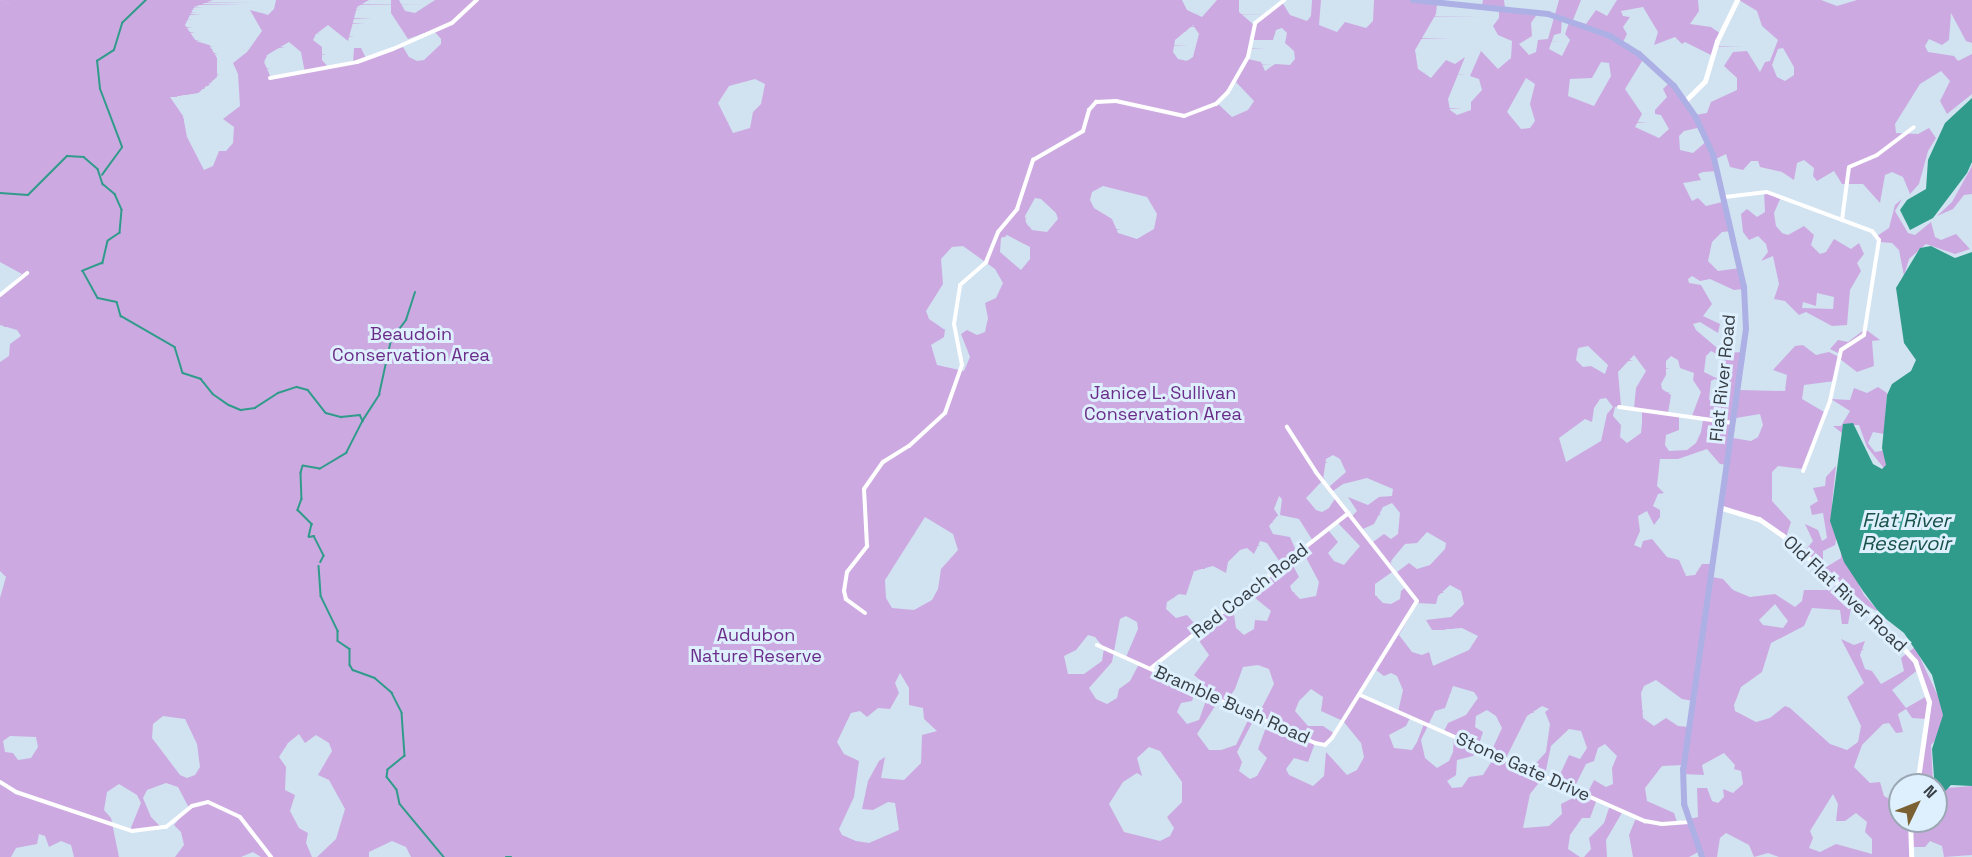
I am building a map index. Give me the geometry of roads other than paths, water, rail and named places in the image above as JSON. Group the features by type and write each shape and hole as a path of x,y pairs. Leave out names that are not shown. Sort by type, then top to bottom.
{"main road":[{"name":"Flat River Road","path":"1413,0 1548,14 1587,25 1639,54 1686,101 1710,145 1725,197 1747,304 1745,349 1683,769 1689,822 1702,857"}],"street":[{"path":"270,78 357,63 455,21 477,0"},
{"path":"865,612 846,599 844,591 847,572 867,546 864,489 883,462 909,446 945,413 962,365 954,324 960,285 986,261 998,232 1017,209 1033,160 1083,131 1089,110 1096,102 1116,101 1184,116 1216,104 1228,92 1248,57 1256,23 1284,0"},
{"path":"1686,101 1705,81 1717,42 1737,0"},
{"path":"1842,220 1850,167 1877,155 1914,127"},
{"path":"1725,197 1767,192 1877,235 1875,270 1864,335 1841,350 1830,401 1803,471"},
{"path":"0,295 27,273"},
{"path":"1619,407 1734,423"},
{"name":"Bramble Bush Road","path":"1096,645 1319,744 1332,738 1417,601 1316,472 1287,427"},
{"name":"Old Flat River Road","path":"1722,508 1754,516 1774,529 1870,612 1915,661 1929,702 1919,773"},
{"name":"Red Coach Road","path":"1151,669 1349,513"},
{"name":"Stone Gate Drive","path":"1360,695 1645,821 1662,824 1689,822"},
{"path":"0,782 22,794 132,831 164,828 195,804 210,802 240,817 271,857"},
{"path":"1910,833 1911,857"}],"water":[{"path":"1972,98 1972,162 1967,173 1933,218 1910,230 1900,210 1907,200 1926,189 1928,160 1945,123"},
{"name":"Flat River Reservoir","path":"1931,246 1955,258 1972,252 1972,786 1951,785 1948,788 1948,773 1934,773 1932,749 1943,715 1932,675 1904,633 1881,615 1863,591 1844,562 1830,521 1843,424 1853,423 1873,464 1882,469 1886,465 1882,448 1887,395 1892,384 1911,371 1916,360 1904,343 1896,288 1920,248"}],"waterway":[{"path":"102,175 122,147 100,89 97,61 114,50 122,23 146,0"},
{"path":"0,193 28,195 67,156 84,157 98,169 103,184 115,194 122,210 120,233 108,241 103,263 83,271 98,298 117,302 121,316 175,347 183,373 201,379 213,394 229,405 241,410 255,408 278,393 297,387 308,390 326,413 341,417 360,415 363,421 347,453 320,469 303,466 301,473 302,499 298,510 312,524 309,537 314,536 324,556 321,562"},
{"path":"363,420 379,395 391,340 406,320 415,292"},
{"path":"319,566 321,596 338,631 338,641 350,649 350,665 353,670 375,678 392,693 402,713 405,756 388,770 387,777 397,790 400,804 444,857"},
{"path":"506,857 511,857"}],"park label":[{"name":"Beaudoin Conservation Area","path":"411,345"},
{"name":"Janice L. Sullivan Conservation Area","path":"1163,404"},
{"name":"Audubon Nature Reserve","path":"756,646"}]}
